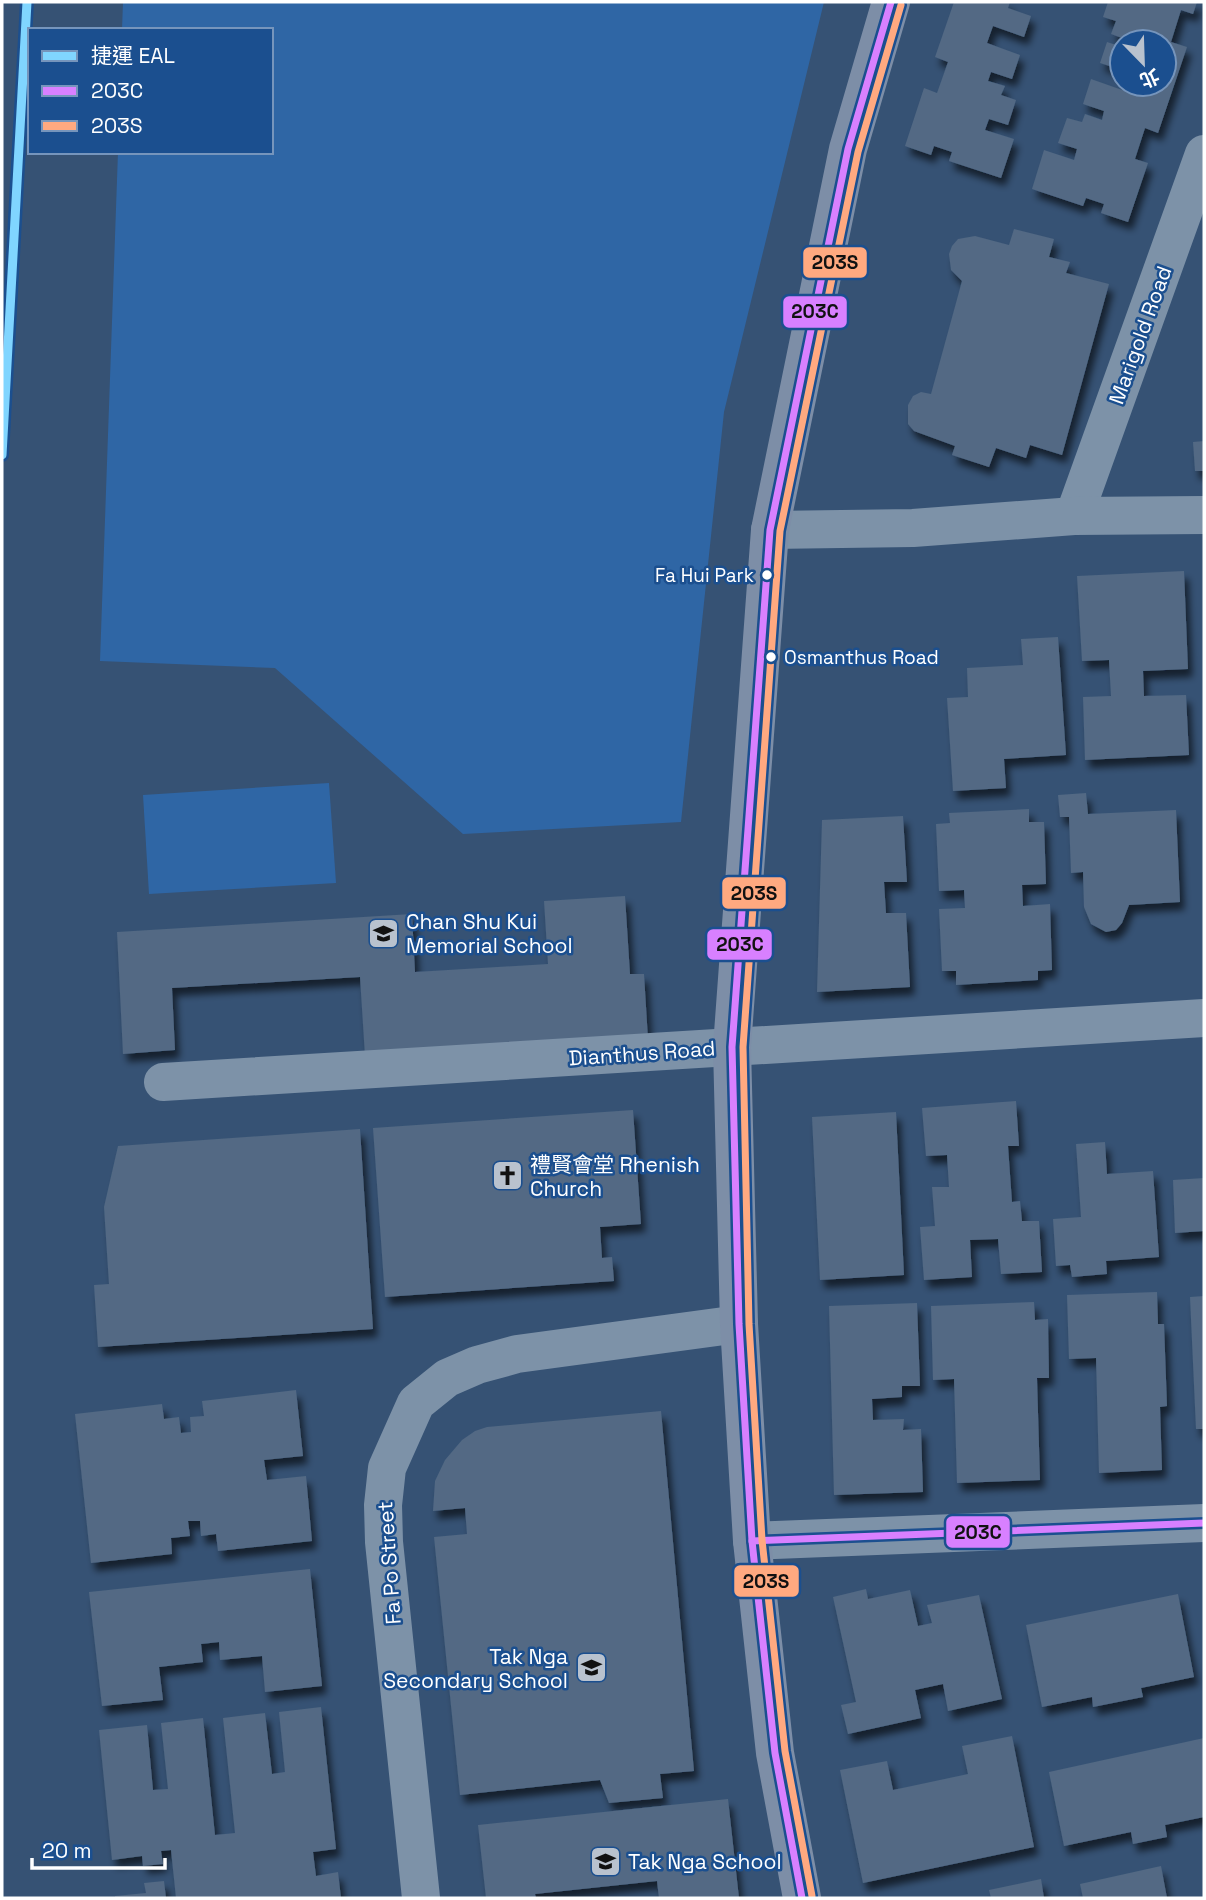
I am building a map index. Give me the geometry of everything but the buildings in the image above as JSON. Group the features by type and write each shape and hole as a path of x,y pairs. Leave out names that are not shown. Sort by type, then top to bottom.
{"main road":[{"path":"802,1898 775,1753 752,1541 738,1324 732,1047 770,530 848,149 891,2"}],"street":[{"name":"Marigold Road","path":"1074,516 1172,250 1204,154"},
{"path":"770,530 913,528 1074,516 1204,515"},
{"name":"Dianthus Road","path":"163,1082 1204,1018"},
{"name":"Fa Po Street","path":"421,1898 384,1542 383,1505 387,1468 416,1403 447,1378 477,1365 517,1354 738,1324"},
{"path":"752,1541 1204,1522"}],"shaded area":[{"name":"Fa Hui Park","path":"123,2 824,2 724,412 681,822 463,834 275,668 100,661 118,154 273,154 273,28 122,28"},
{"path":"329,783 336,883 149,894 143,795"}],"metro line":[{"name":"EAL","path":"2,455 27,2"}],"transit line":[{"name":"203C","path":"802,1898 775,1753 752,1541 739,1324 732,1047 770,530 848,149 891,2"},
{"name":"203S","path":"812,1896 785,1751 762,1540 749,1324 743,1047 780,531 858,152 901,5"},
{"name":"203C","path":"752,1541 1204,1523"}],"place":[{"name":"Fa Hui Park","path":"767,575"},
{"name":"Osmanthus Road","path":"771,657"},
{"name":"Chan Shu Kui Memorial School","path":"383,933"},
{"name":"禮賢會堂 Rhenish Church","path":"507,1176"},
{"name":"Tak Nga Secondary School","path":"591,1668"},
{"name":"Tak Nga School","path":"605,1861"}]}
